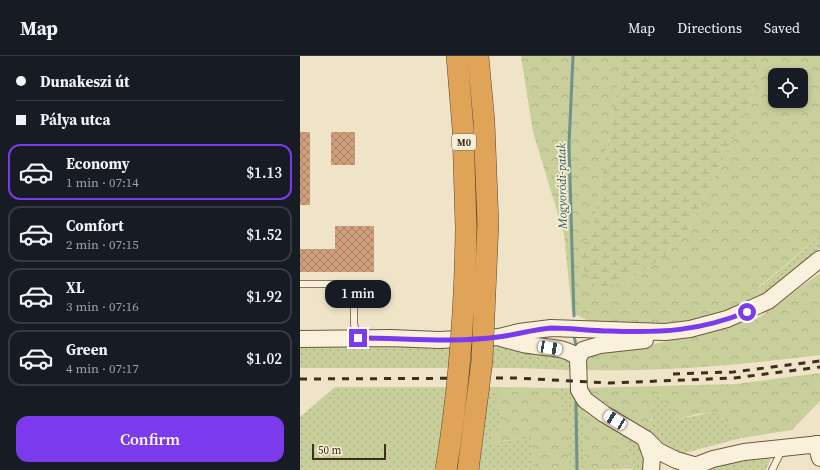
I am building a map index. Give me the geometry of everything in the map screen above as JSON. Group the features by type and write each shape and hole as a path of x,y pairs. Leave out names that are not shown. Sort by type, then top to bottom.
{"highway":[{"name":"M0","path":"446,470 460,358 465,290 466,228 464,136 457,56"},
{"name":"M0","path":"468,470 482,360 488,224 484,121 478,56"}],"street":[{"path":"300,338 439,340 499,337 519,332 560,328 665,332 690,329 719,322 747,312 768,301 820,259"},
{"path":"665,332 643,341 600,345 583,350 578,358 579,390 581,395 604,414 646,439 658,451 691,468 744,452 784,448 819,449"},
{"path":"499,337 524,344 571,352 578,358"},
{"path":"646,439 652,458 651,470"},
{"path":"658,451 667,470"}],"lane":[{"path":"300,284 346,284 354,290 354,324 358,338"},
{"path":"772,470 784,448"}],"green space":[{"path":"521,56 623,56 592,235 581,246 622,284 666,256 689,228 750,105 759,56 820,56 820,236 759,287 762,298 715,315 668,325 597,325 572,313 564,234 533,132"},
{"path":"623,56 759,56 750,105 689,228 666,256 622,284 596,287 578,262 581,246 592,235"},
{"path":"820,236 820,248 762,298 759,288"},
{"path":"820,273 820,355 760,362 670,369 580,370 587,352 635,348 677,339 699,332 758,318"},
{"path":"500,342 571,358 573,370 515,368 300,368 300,344"},
{"path":"820,373 820,401 792,430 741,438 719,412 697,414 679,419 658,394 654,395 653,415 649,423 638,432 622,439 629,451 633,469 585,470 587,464 583,451 584,413 602,421 583,388 735,384"},
{"path":"335,387 498,387 498,398 504,420 493,432 493,443 531,437 535,470 300,470 300,417"},
{"path":"498,387 559,388 557,400 571,417 567,470 535,470 531,437 493,443 493,432 504,420 497,411"},
{"path":"559,388 583,388 602,421 585,413 583,451 587,464 585,470 567,470 568,433 570,429 557,400"},
{"path":"658,394 679,419 719,411 741,438 677,455 670,451 661,441 644,428 652,420 654,395"},
{"path":"628,438 641,447 648,470 633,470 629,451 621,439"},
{"path":"772,456 766,470 708,470 724,465"}],"building":[{"path":"300,132 310,132 310,205 300,205"},
{"path":"331,132 355,132 355,165 331,165"},
{"path":"335,226 374,226 374,272 300,272 300,249 335,249"}],"waterway":[{"name":"Mogyoródi-patak","path":"573,56 569,145 574,316"},
{"name":"Mogyoródi-patak","path":"574,336 577,350"},
{"name":"Mogyoródi-patak","path":"576,403 577,470"}],"railway":[{"path":"673,374 733,372 820,361"},
{"path":"300,379 515,378 610,383 734,378 820,367"}],"route":[{"path":"358,338 439,340 499,337 519,332 551,328 665,332 690,329 719,322 747,312"}]}
